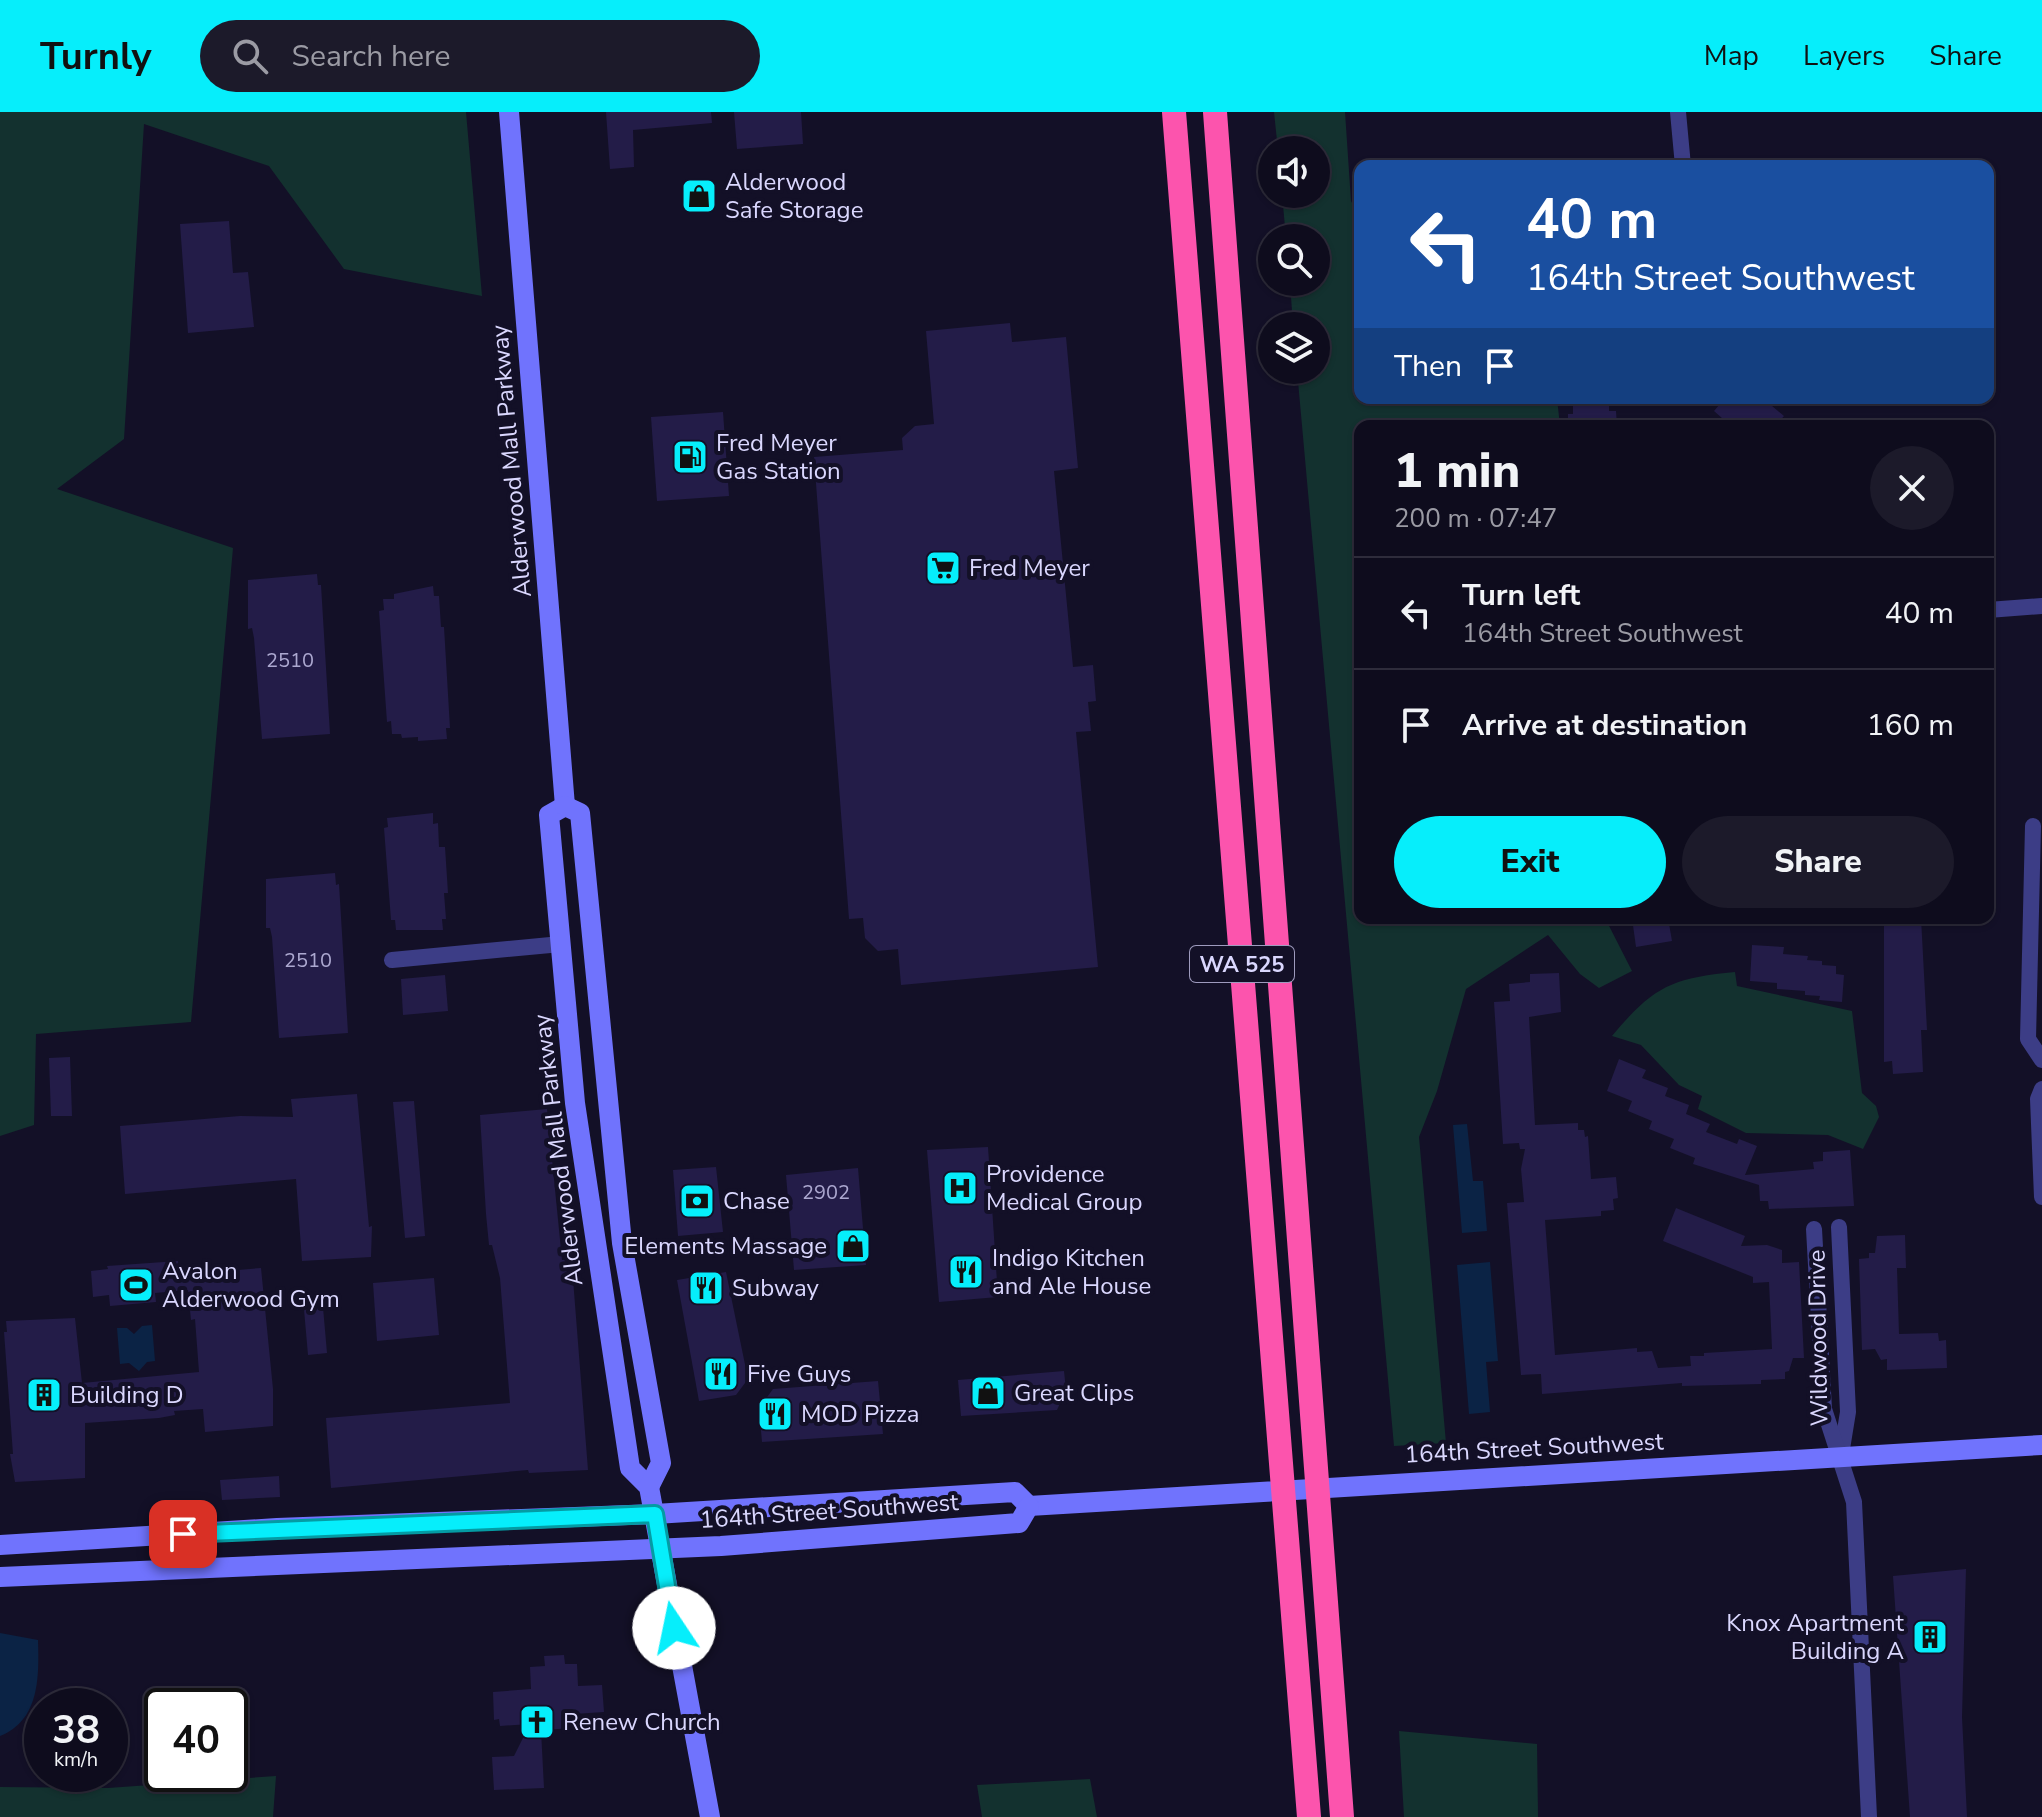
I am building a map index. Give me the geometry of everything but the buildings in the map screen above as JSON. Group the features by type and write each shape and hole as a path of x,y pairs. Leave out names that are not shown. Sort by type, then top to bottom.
{"highway":[{"name":"WA 525","path":"1174,112 1309,1817"},
{"name":"WA 525","path":"1215,112 1342,1817"}],"main road":[{"name":"Alderwood Mall Parkway","path":"509,112 565,806"},
{"name":"Alderwood Mall Parkway","path":"565,806 549,815 579,1135 630,1468 649,1487 710,1817"},
{"name":"Alderwood Mall Parkway","path":"565,806 580,813 619,1215 661,1463 649,1487"},
{"name":"164th Street Southwest","path":"0,1545 277,1528 655,1514 1015,1492 1029,1506 2042,1445"},
{"name":"164th Street Southwest","path":"0,1577 659,1548 1019,1523 1029,1506"}],"street":[{"path":"1678,112 1682,160"},
{"path":"1994,610 2042,606"},
{"path":"2033,826 2028,1039 2042,1060"},
{"path":"392,960 561,944"},
{"path":"2042,1089 2038,1099 2042,1197"},
{"name":"Wildwood Drive","path":"1839,1227 1848,1412 1840,1457"},
{"name":"Wildwood Drive","path":"1814,1229 1824,1409 1840,1457"},
{"path":"1840,1457 1854,1502 1869,1817"}],"green space":[{"path":"0,112 466,112 482,296 344,269 269,166 144,124 124,439 57,489 233,548 191,1022 36,1034 34,1125 0,1136"},
{"path":"1274,112 1345,112 1351,201 1354,206 1354,404 1558,404 1559,420 1354,420 1354,924 1608,924 1632,971 1599,988 1580,974 1548,935 1466,989 1437,1091 1419,1137 1446,1443 1394,1446 1298,384 1330,384 1330,312 1292,312 1291,296 1330,296 1330,224 1285,224 1283,208 1330,208 1330,136 1277,136"},
{"path":"1735,972 1737,986 1852,1011 1862,1093 1876,1106 1879,1117 1863,1149 1828,1135 1746,1133 1698,1109 1702,1096 1679,1085 1641,1045 1612,1036 1640,1006 1665,988 1695,978"},
{"path":"1399,1731 1537,1744 1538,1817 1404,1817"},
{"path":"276,1776 273,1817 0,1817 0,1787 24,1787 24,1792 128,1792 128,1787 144,1785 144,1792 248,1792 248,1778"},
{"path":"1090,1779 1097,1817 982,1817 977,1785"}],"water":[{"path":"1467,1124 1473,1181 1483,1181 1487,1231 1462,1233 1453,1125"},
{"path":"1490,1262 1498,1361 1486,1362 1490,1412 1469,1414 1457,1265"},
{"path":"152,1325 155,1361 147,1362 139,1371 129,1363 120,1364 117,1328 127,1328 134,1334 142,1326"},
{"path":"0,1633 38,1640 36,1688 24,1688 24,1717 13,1729 0,1736"}],"place":[{"name":"Alderwood Safe Storage","path":"699,196"},
{"name":"Fred Meyer Gas Station","path":"690,457"},
{"name":"Fred Meyer","path":"943,568"},
{"name":"Providence Medical Group","path":"960,1188"},
{"name":"Chase","path":"697,1201"},
{"name":"Elements Massage","path":"853,1246"},
{"name":"Indigo Kitchen and Ale House","path":"966,1272"},
{"name":"Avalon Alderwood Gym","path":"136,1285"},
{"name":"Subway","path":"706,1288"},
{"name":"Five Guys","path":"721,1374"},
{"name":"Great Clips","path":"988,1393"},
{"name":"Building D","path":"44,1395"},
{"name":"MOD Pizza","path":"775,1414"},
{"name":"Knox Apartment Building A","path":"1930,1637"},
{"name":"Renew Church","path":"537,1722"}],"route":[{"path":"183,1534 655,1514 674,1628"}]}
